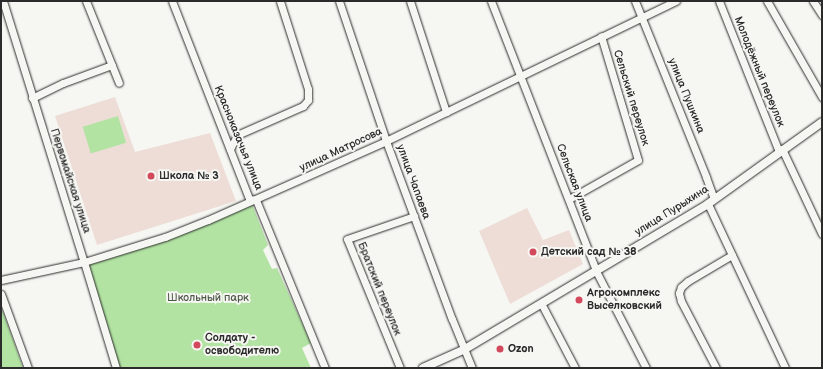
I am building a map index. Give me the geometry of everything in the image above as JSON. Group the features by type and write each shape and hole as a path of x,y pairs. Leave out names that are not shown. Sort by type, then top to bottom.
{"street":[{"name":"Первомайская улица","path":"3,1 116,368"},
{"path":"86,1 119,83"},
{"name":"Красноказачья улица","path":"172,1 249,199 256,200 325,368"},
{"path":"230,149 237,135 303,106 308,100 308,89 280,1"},
{"name":"улица Чапаева","path":"339,1 386,141 472,368"},
{"path":"410,1 437,89 446,112"},
{"name":"Сельская улица","path":"491,1 596,271 646,368"},
{"name":"улица Пушкина","path":"635,1 706,177 711,201 732,255 785,368"},
{"name":"улица Матросова","path":"1,280 84,262 165,237 256,200 386,141 642,16 676,1"},
{"name":"Молодёжный переулок","path":"719,1 781,151 822,234"},
{"path":"767,1 822,97"},
{"path":"813,1 822,15"},
{"name":"Сельский переулок","path":"569,199 638,160 601,36"},
{"path":"32,98 63,83 112,65"},
{"name":"улица Пурыхина","path":"422,368 465,349 711,201 822,122"},
{"name":"Братский переулок","path":"400,368 347,239 414,216"},
{"path":"716,368 681,301 679,293 681,287 688,281 732,255"},
{"path":"1,294 28,368"},
{"path":"541,303 575,368"}],"shaded area":[{"name":"Школа № 3","path":"115,97 135,152 210,133 236,201 97,245 55,116"},
{"name":"Детский сад № 38","path":"527,208 543,240 569,230 583,264 510,304 479,231"}],"green space":[{"path":"118,116 126,143 91,154 83,127"},
{"name":"Школьный парк","path":"252,204 268,245 263,250 272,269 277,268 311,343 302,348 311,368 119,368 89,270 90,264 178,236"},
{"path":"1,306 23,368 1,368"}],"place":[{"name":"Школа № 3","path":"151,176"},
{"name":"Детский сад № 38","path":"533,252"},
{"name":"Агрокомплекс Выселковский","path":"579,300"},
{"name":"Солдату - освободителю","path":"197,345"},
{"name":"Ozon","path":"500,349"}]}
